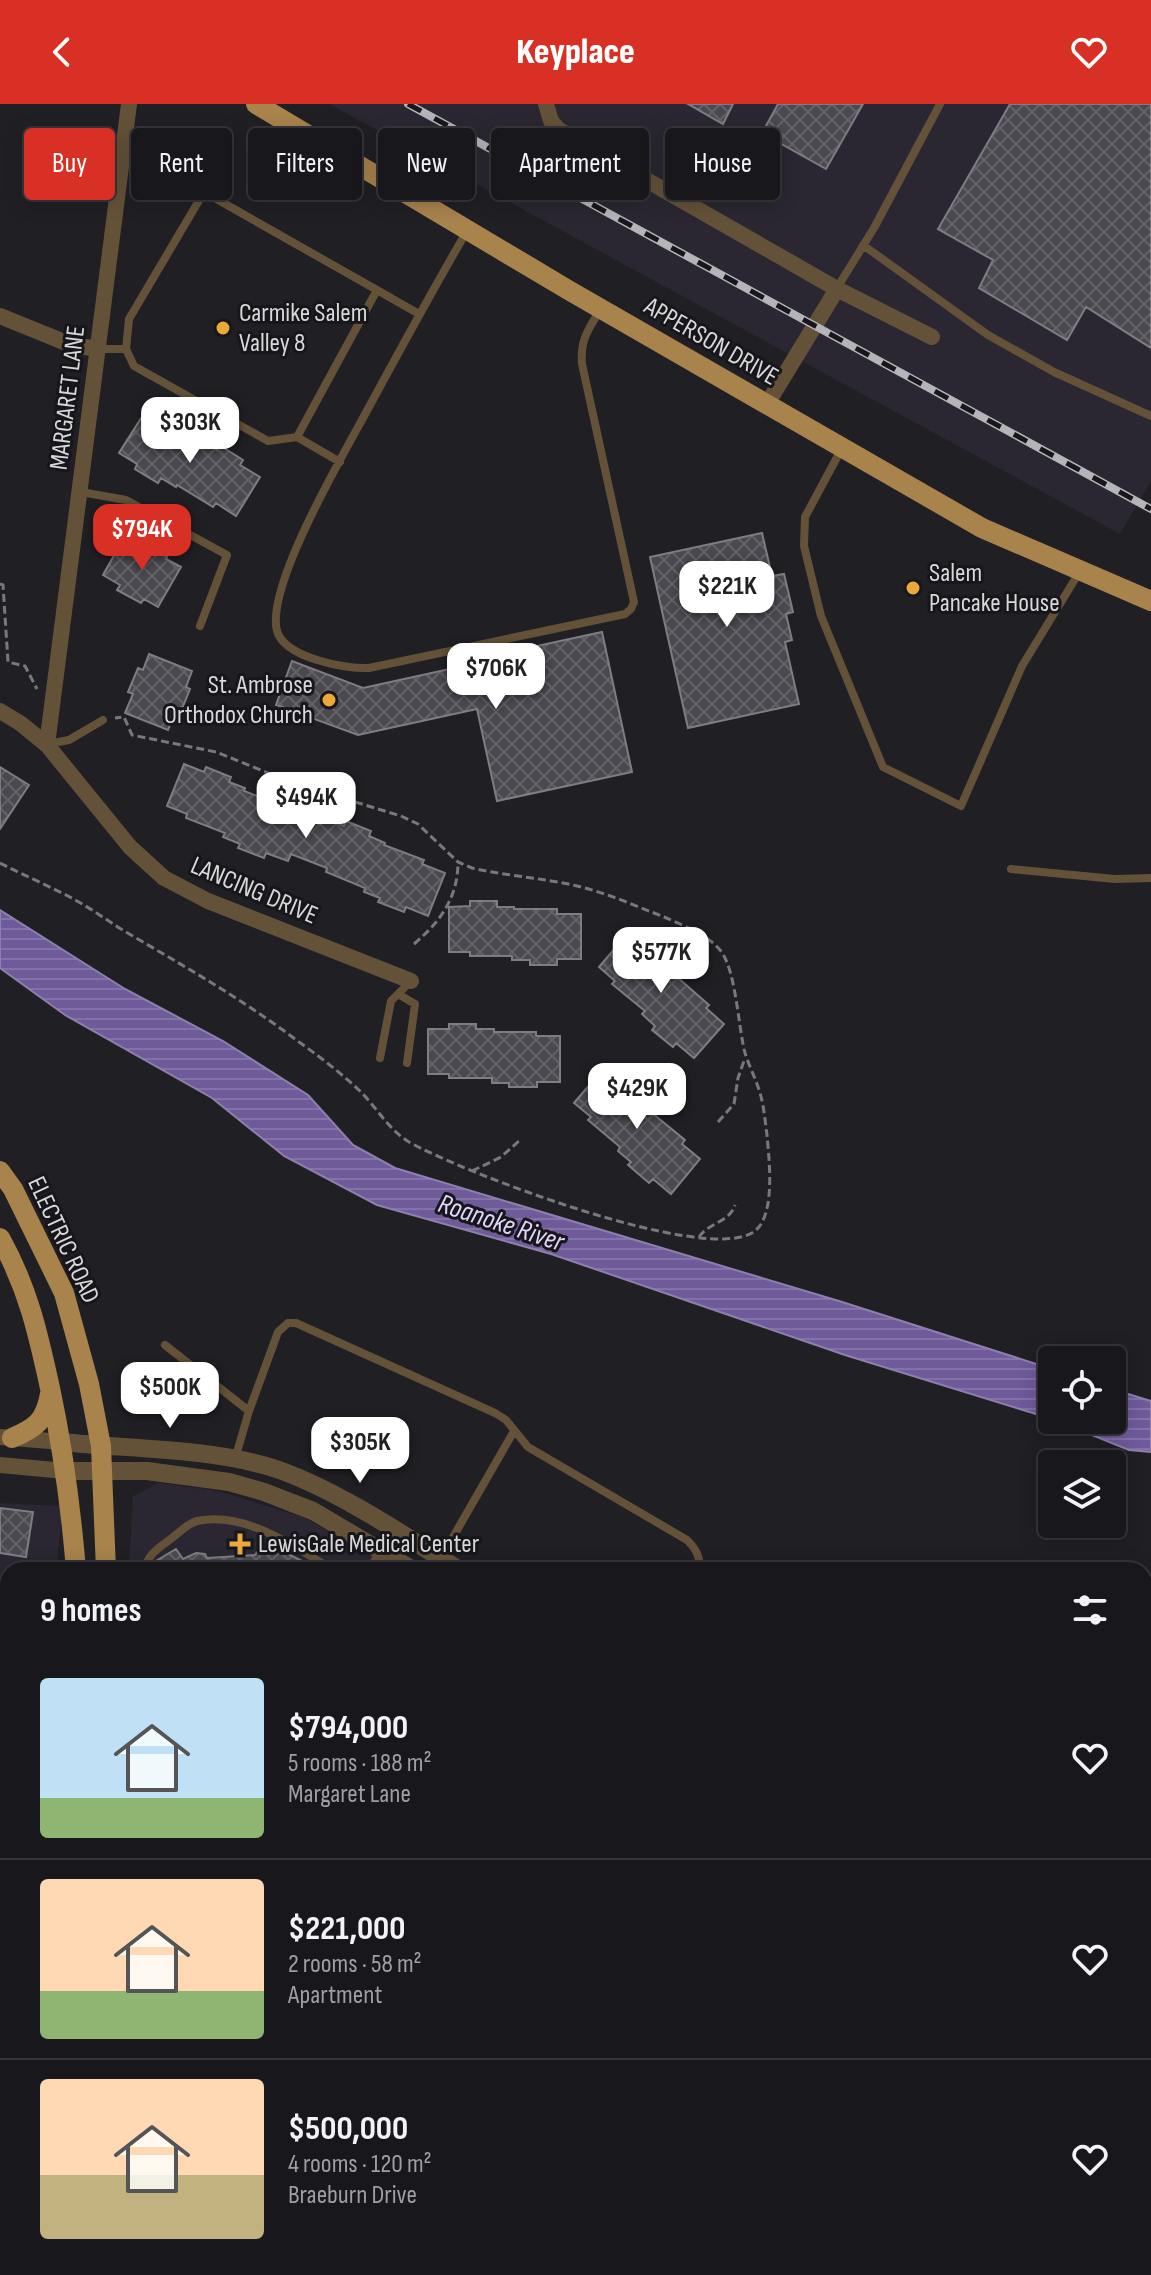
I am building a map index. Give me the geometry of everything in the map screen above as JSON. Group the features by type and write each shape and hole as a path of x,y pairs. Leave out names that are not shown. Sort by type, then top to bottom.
{"main road":[{"name":"APPERSON DRIVE","path":"256,104 600,308 982,528 1151,601"},
{"name":"ELECTRIC ROAD","path":"0,1171 13,1189 64,1293 89,1384 101,1446 106,1562"},
{"path":"0,1238 26,1290 38,1331 62,1442 75,1562"},
{"path":"6,1438 27,1431 43,1418 51,1390"}],"street":[{"name":"MARGARET LANE","path":"47,745 129,104"},
{"path":"546,104 546,111 559,130 837,289 932,337"},
{"path":"767,404 837,289"},
{"path":"0,316 69,344 97,349"},
{"name":"LANCING DRIVE","path":"0,711 47,745 130,847 164,878 208,901 411,981"},
{"path":"6,1438 163,1450 235,1459 269,1467 352,1505 446,1562"},
{"path":"0,1465 65,1471 147,1471 229,1482 300,1505 400,1562"},
{"path":"300,1505 309,1483"}],"lane":[{"path":"837,289 940,104"},
{"path":"340,462 297,437 268,441 134,366 126,349 129,319 204,192 419,314"},
{"path":"468,230 311,515 280,595 276,623 278,634 290,648 338,667 369,668 625,614 631,609 634,602 582,364 581,349 600,308"},
{"path":"863,245 988,335 1054,372 1151,416"},
{"path":"297,437 377,290"},
{"path":"97,349 126,349"},
{"path":"843,447 805,517 804,546 821,616 883,767 961,806 1022,666 1080,571"},
{"path":"81,492 126,500 227,555 200,626"},
{"path":"47,745 69,740 103,720"},
{"path":"1011,869 1115,879 1151,878"},
{"path":"380,1058 391,1001 411,981"},
{"path":"398,994 415,1004 407,1063"},
{"path":"235,1459 278,1332 288,1323 296,1323 495,1413 506,1420 528,1447 687,1540 694,1547 699,1562"},
{"path":"165,1345 249,1411"},
{"path":"441,1559 514,1431"},
{"path":"147,1562 153,1552 194,1521 227,1520 261,1529 320,1562"},
{"path":"373,1562 393,1530"}],"path":[{"path":"0,584 3,585 8,662 25,666 38,691 54,693"},
{"path":"0,863 73,899 251,1005 341,1075 405,1139 472,1171 585,1212 646,1228 728,1239 744,1237 762,1222 770,1179 760,1093 745,1054 728,966 720,950 708,940 682,925 600,892 472,868 458,862 418,824 401,816 293,783 216,752 132,735 124,717 103,720"},
{"path":"414,944 435,926 449,903 458,862"},
{"path":"718,1122 734,1104 745,1054"},
{"path":"472,1171 501,1157 519,1141"},
{"path":"699,1237 706,1229 728,1217 735,1205"}],"shaded area":[{"path":"329,104 1151,104 1151,481 1120,534 506,200 649,200 649,128 491,128 491,192 475,183 475,128 378,128 378,131"},
{"name":"LewisGale Medical Center","path":"159,1483 218,1491 303,1517 383,1562 129,1562 133,1496"},
{"path":"0,1503 63,1506 57,1562 0,1562"}],"water":[{"name":"Roanoke River","path":"0,910 125,989 223,1041 308,1095 353,1145 395,1168 839,1301 1038,1365 1038,1415 845,1355 551,1254 377,1205 284,1156 212,1098 65,1015 0,968"},
{"path":"1126,1393 1151,1401 1151,1452 1129,1450 1090,1434 1126,1434"}],"building":[{"path":"688,104 733,104 723,124"},
{"path":"778,104 863,104 826,169 780,143 780,128 765,128"},
{"path":"1010,104 1151,104 1151,348 1086,307 1067,340 979,288 993,260 938,229"},
{"path":"143,415 161,426 164,422 200,444 202,440 217,450 219,445 243,460 240,465 260,477 236,516 216,503 213,507 161,478 158,483 135,469 137,464 119,453"},
{"path":"762,533 772,576 784,574 793,612 786,614 792,640 785,642 799,704 688,728 650,557"},
{"path":"125,536 143,546 146,542 168,554 166,559 181,567 158,607 144,599 141,603 117,590 120,585 103,575"},
{"path":"602,632 632,772 497,801 477,709 358,735 276,705 292,661 363,688 468,665 467,661"},
{"path":"149,654 192,671 186,687 190,689 180,714 175,712 168,730 125,713 133,694 128,692 138,668 143,670"},
{"path":"184,764 204,772 206,767 231,777 229,782 245,788 244,791 284,806 282,810 321,825 324,818 344,826 346,821 371,831 369,836 384,845 424,860 422,864 445,873 428,916 406,907 404,912 378,902 380,898 364,892 365,888 291,854 288,861 266,853 264,858 238,848 240,844 223,837 225,833 186,818 187,814 167,806"},
{"path":"0,767 29,785 0,829"},
{"path":"470,901 497,901 497,907 557,909 557,914 581,914 581,959 557,959 557,965 530,965 530,960 512,960 512,956 470,956 470,952 449,952 449,907 470,906"},
{"path":"629,932 645,946 648,942 669,960 665,964 709,1005 706,1008 724,1024 694,1058 676,1043 673,1047 652,1030 655,1026 642,1014 645,1011 612,984 615,981 599,967"},
{"path":"449,1024 476,1024 476,1029 494,1029 494,1032 536,1032 536,1036 560,1036 560,1082 537,1082 537,1087 509,1087 509,1083 492,1083 492,1078 449,1078 449,1074 428,1074 428,1029 449,1029"},
{"path":"604,1068 620,1082 623,1078 644,1095 641,1100 654,1111 652,1113 685,1140 682,1144 700,1159 671,1194 653,1179 649,1183 628,1165 631,1162 618,1151 620,1147 588,1120 591,1117 574,1103"},
{"path":"0,1508 33,1512 26,1557 0,1553"},
{"path":"176,1549 183,1559 196,1553 205,1554 207,1558 255,1555 258,1551 275,1550 304,1562 156,1562"}],"railway":[{"path":"408,104 1151,509"}],"place":[{"name":"Carmike Salem Valley 8","path":"223,328"},
{"name":"Salem Pancake House","path":"913,588"},
{"name":"St. Ambrose Orthodox Church","path":"329,700"},
{"name":"LewisGale Medical Center","path":"240,1544"}]}
